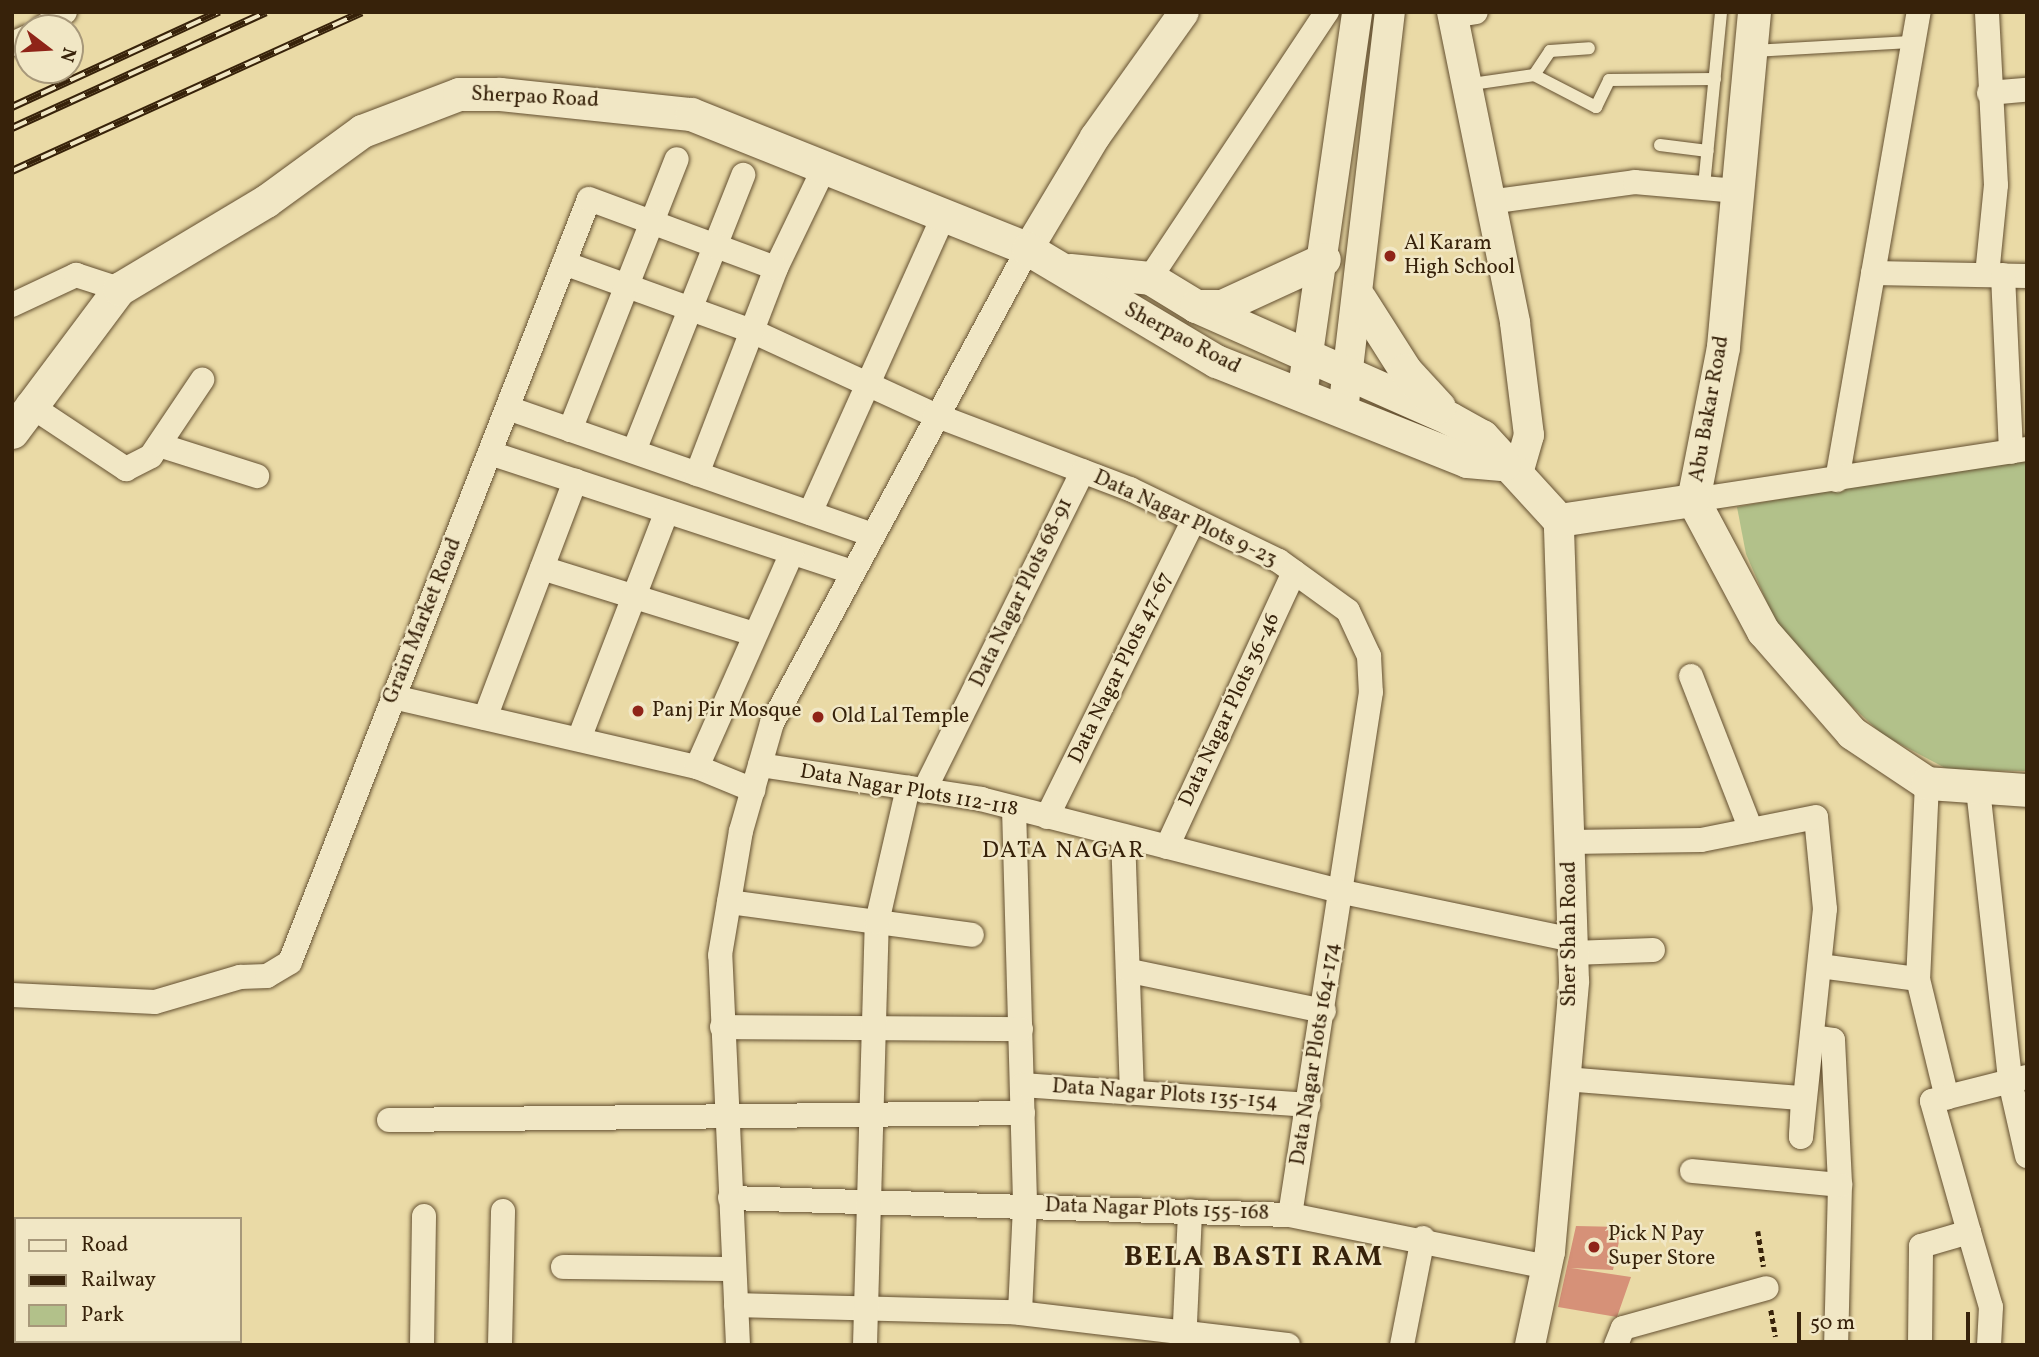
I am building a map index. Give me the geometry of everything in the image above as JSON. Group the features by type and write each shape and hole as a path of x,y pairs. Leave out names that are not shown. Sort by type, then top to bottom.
{"main road":[{"name":"Abu Bakar Road","path":"1754,12 1755,51 1737,191 1723,347 1693,500 1763,631 1792,671 1852,733 1927,783 1978,789 2027,790"},
{"name":"Sherpao Road","path":"20,418 119,289 266,201 362,131 459,94 655,106 826,164 942,219 1028,249 1068,270 1131,316 1216,361 1467,460 1511,469"},
{"path":"1196,306 1222,306 1324,259"},
{"name":"Sherpao Road","path":"1068,270 1150,278 1196,306 1449,418"},
{"path":"1360,299 1405,370 1449,418 1482,436 1559,520 1693,500"}],"street":[{"path":"738,1345 725,1114 720,955 753,790 772,723 934,415 1028,249 1095,137 1184,12"},
{"path":"1150,278 1326,12"},
{"path":"1302,395 1338,171 1357,12"},
{"path":"1343,411 1360,299 1370,169 1390,12"},
{"path":"1837,480 1919,12"},
{"path":"1693,500 2019,450 1989,93 1987,12"},
{"path":"1460,14 1464,86 1489,202 1530,435 1511,469"},
{"path":"1989,93 2027,90"},
{"path":"570,430 677,159"},
{"path":"697,474 776,268 826,164"},
{"path":"634,452 743,175"},
{"path":"1489,202 1635,182 1737,191"},
{"name":"Grain Market Road","path":"12,995 155,1002 240,977 267,976 290,962 589,199 776,268"},
{"path":"810,513 942,219"},
{"name":"Data Nagar Plots 9-23","path":"564,262 690,311 752,331 869,382 934,415 1083,471 1194,520 1294,572 1348,611"},
{"path":"1873,273 2006,275"},
{"path":"12,305 76,275 119,289"},
{"path":"20,418 126,469 151,456 202,380"},
{"path":"508,408 872,536"},
{"path":"159,445 257,476"},
{"path":"490,453 852,572"},
{"name":"Data Nagar Plots 68-91","path":"865,1345 877,922 916,790 1083,471"},
{"path":"485,718 575,481"},
{"path":"579,739 667,511"},
{"name":"Data Nagar Plots 47-67","path":"1047,817 1194,520"},
{"name":"Sher Shah Road","path":"1530,1345 1547,1267 1565,1079 1573,946 1559,520"},
{"path":"697,767 792,553"},
{"path":"542,568 754,634"},
{"name":"Data Nagar Plots 36-46","path":"1167,847 1294,572"},
{"name":"Data Nagar Plots 164-174","path":"1290,1215 1343,892 1371,692 1369,656 1348,611"},
{"path":"1691,676 1751,830"},
{"path":"393,697 697,767 753,790"},
{"name":"Data Nagar Plots 112-118","path":"760,765 1014,808 1343,892 1573,946 1653,950"},
{"path":"1927,783 1918,979 1947,1098"},
{"path":"1978,789 2027,1156"},
{"path":"1014,808 1025,1206 1020,1313"},
{"path":"1565,1079 1803,1098 1801,1138 1825,909 1816,817 1702,840 1570,842"},
{"path":"1123,836 1130,971 1132,1089"},
{"path":"729,902 972,934"},
{"path":"1819,966 1918,979"},
{"path":"1130,971 1324,1011"},
{"path":"722,1027 1021,1029"},
{"path":"1812,1037 1833,1040 1840,1185 1836,1345"},
{"path":"1989,1345 1991,1307 1932,1101 2018,1079"},
{"name":"Data Nagar Plots 135-154","path":"1023,1085 1132,1089 1308,1105"},
{"path":"389,1120 872,1111 1023,1113"},
{"path":"1692,1171 1840,1185"},
{"name":"Data Nagar Plots 155-168","path":"730,1198 1290,1215 1423,1238 1547,1267"},
{"path":"500,1345 503,1211"},
{"path":"1184,1340 1190,1211"},
{"path":"422,1345 424,1216"},
{"path":"1920,1345 1921,1246 1969,1232"},
{"path":"1402,1345 1423,1238"},
{"path":"563,1267 734,1269"},
{"path":"1616,1345 1622,1328 1767,1288"},
{"path":"736,1305 866,1306 1020,1313 1184,1340 1288,1345"}],"lane":[{"path":"1704,186 1721,12"},
{"path":"1755,51 1913,42"},
{"path":"1534,75 1550,51 1589,48"},
{"path":"1464,86 1534,75 1596,107 1609,80 1714,79"},
{"path":"1660,145 1708,151"}],"green space":[{"path":"2027,453 2027,771 1949,770 1883,735 1785,644 1746,554 1737,507"}],"building":[{"path":"1576,1226 1622,1227 1613,1270 1571,1268 1631,1277 1617,1317 1558,1307"}],"railway":[{"path":"12,107 219,12"},
{"path":"12,128 266,12"},
{"path":"12,171 362,12"}],"place":[{"name":"Al Karam High School","path":"1390,256"},
{"name":"Panj Pir Mosque","path":"638,711"},
{"name":"Old Lal Temple","path":"818,717"},
{"name":"Pick N Pay Super Store","path":"1594,1247"}],"district":[{"name":"DATA NAGAR","path":"1064,851"},
{"name":"BELA BASTI RAM","path":"1254,1258"}]}
